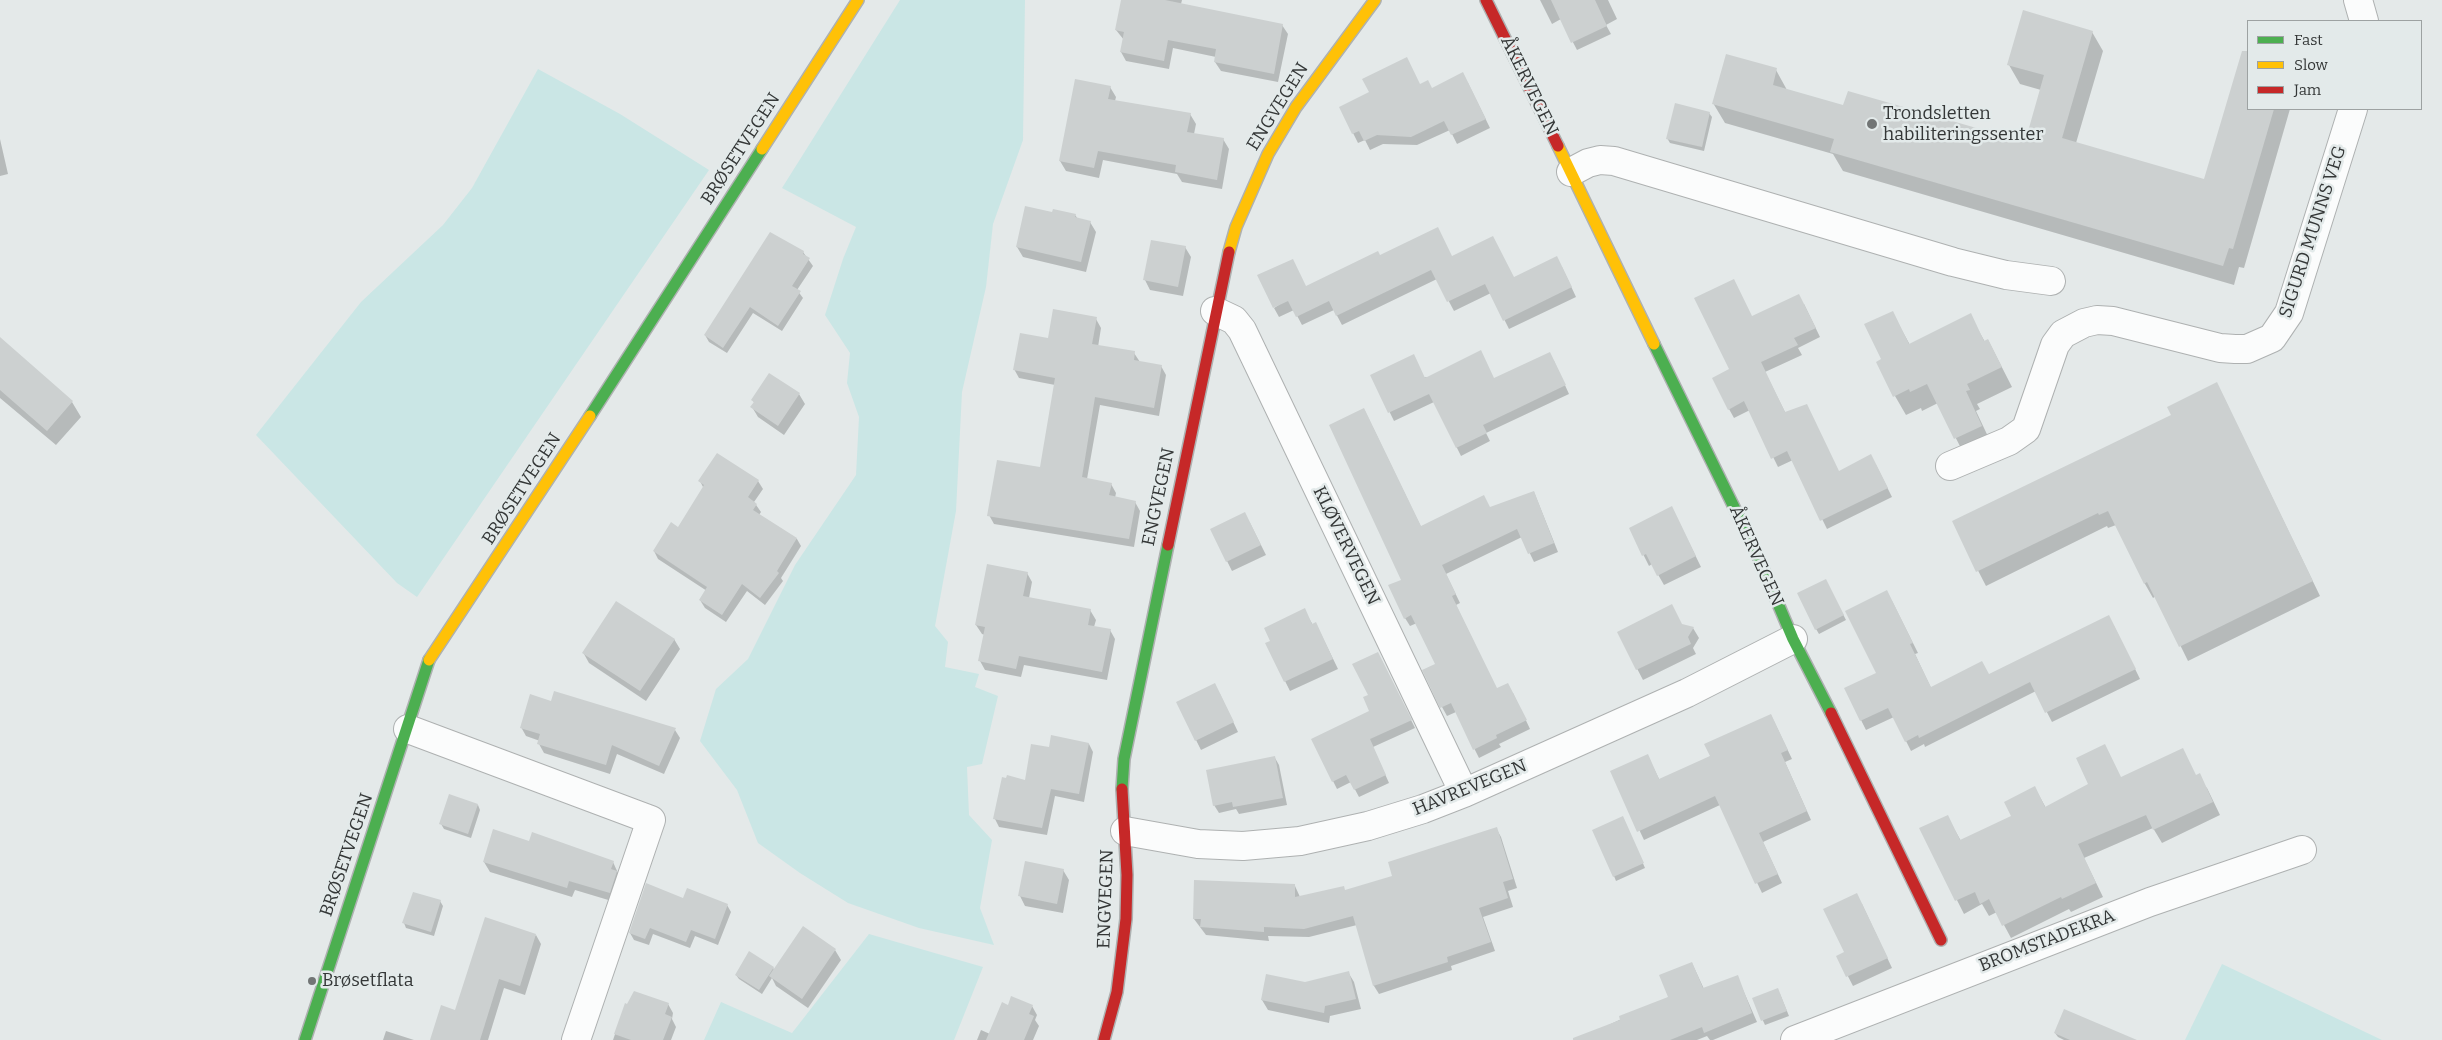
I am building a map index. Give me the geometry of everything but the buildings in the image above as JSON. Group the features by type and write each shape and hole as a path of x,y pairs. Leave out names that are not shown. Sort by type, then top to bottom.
{"street":[{"name":"BRØSETVEGEN","path":"305,1040 408,729 427,664 506,546 858,0"},
{"name":"ENGVEGEN","path":"1104,1040 1117,992 1126,919 1125,831 1122,785 1124,759 1147,657 1160,576 1215,311 1236,227 1268,154 1296,107 1375,0"},
{"name":"ÅKERVEGEN","path":"1486,0 1757,554 1793,639 1826,703 1940,940"},
{"path":"2358,0 2364,20"},
{"name":"SIGURD MUNNS VEG","path":"1950,466 2002,445 2026,429 2055,345 2064,334 2084,323 2096,320 2113,321 2220,348 2247,349 2272,338 2289,313 2353,110"},
{"path":"1571,172 1588,163 1600,160 1614,161 1954,262 2006,275 2051,281"},
{"name":"KLØVERVEGEN","path":"1215,311 1234,320 1242,330 1464,793"},
{"name":"HAVREVEGEN","path":"1125,831 1198,844 1243,846 1300,841 1368,826 1423,809 1464,793 1703,686 1793,639"},
{"path":"408,729 651,820 576,1040"},
{"name":"BROMSTADEKRA","path":"1795,1040 2150,902 2302,850"}],"shaded area":[{"path":"900,0 1025,0 1023,140 993,224 986,287 962,392 956,511 935,626 948,642 945,667 979,674 975,687 998,696 982,764 967,767 969,815 992,840 980,908 994,945 919,928 848,903 800,873 758,843 737,790 700,741 716,689 748,659 795,565 856,475 859,417 847,383 850,353 825,315 843,259 856,227 782,188"},
{"path":"538,69 620,114 709,170 417,597 397,583 256,435 361,302 443,225 472,188"},
{"path":"869,934 983,967 954,1040 704,1040 721,1002 792,1033"},
{"path":"2222,964 2382,1040 2185,1040"}],"traffic: fast":[{"path":"590,416 762,149"},
{"path":"1654,344 1757,554 1793,639 1831,713"},
{"path":"1122,789 1124,759 1168,545"},
{"path":"305,1040 429,660"}],"traffic: slow":[{"path":"762,149 858,0"},
{"path":"1229,252 1236,227 1268,154 1296,107 1375,0"},
{"path":"1558,146 1654,344"},
{"path":"429,660 590,416"}],"traffic: jam":[{"path":"1486,0 1558,146"},
{"path":"1168,545 1229,252"},
{"path":"1831,713 1941,940"},
{"path":"1104,1040 1117,992 1126,919 1127,875 1122,789"}],"place":[{"name":"Trondsletten habiliteringssenter","path":"1872,124"},
{"name":"Brøsetflata","path":"312,981"}]}
